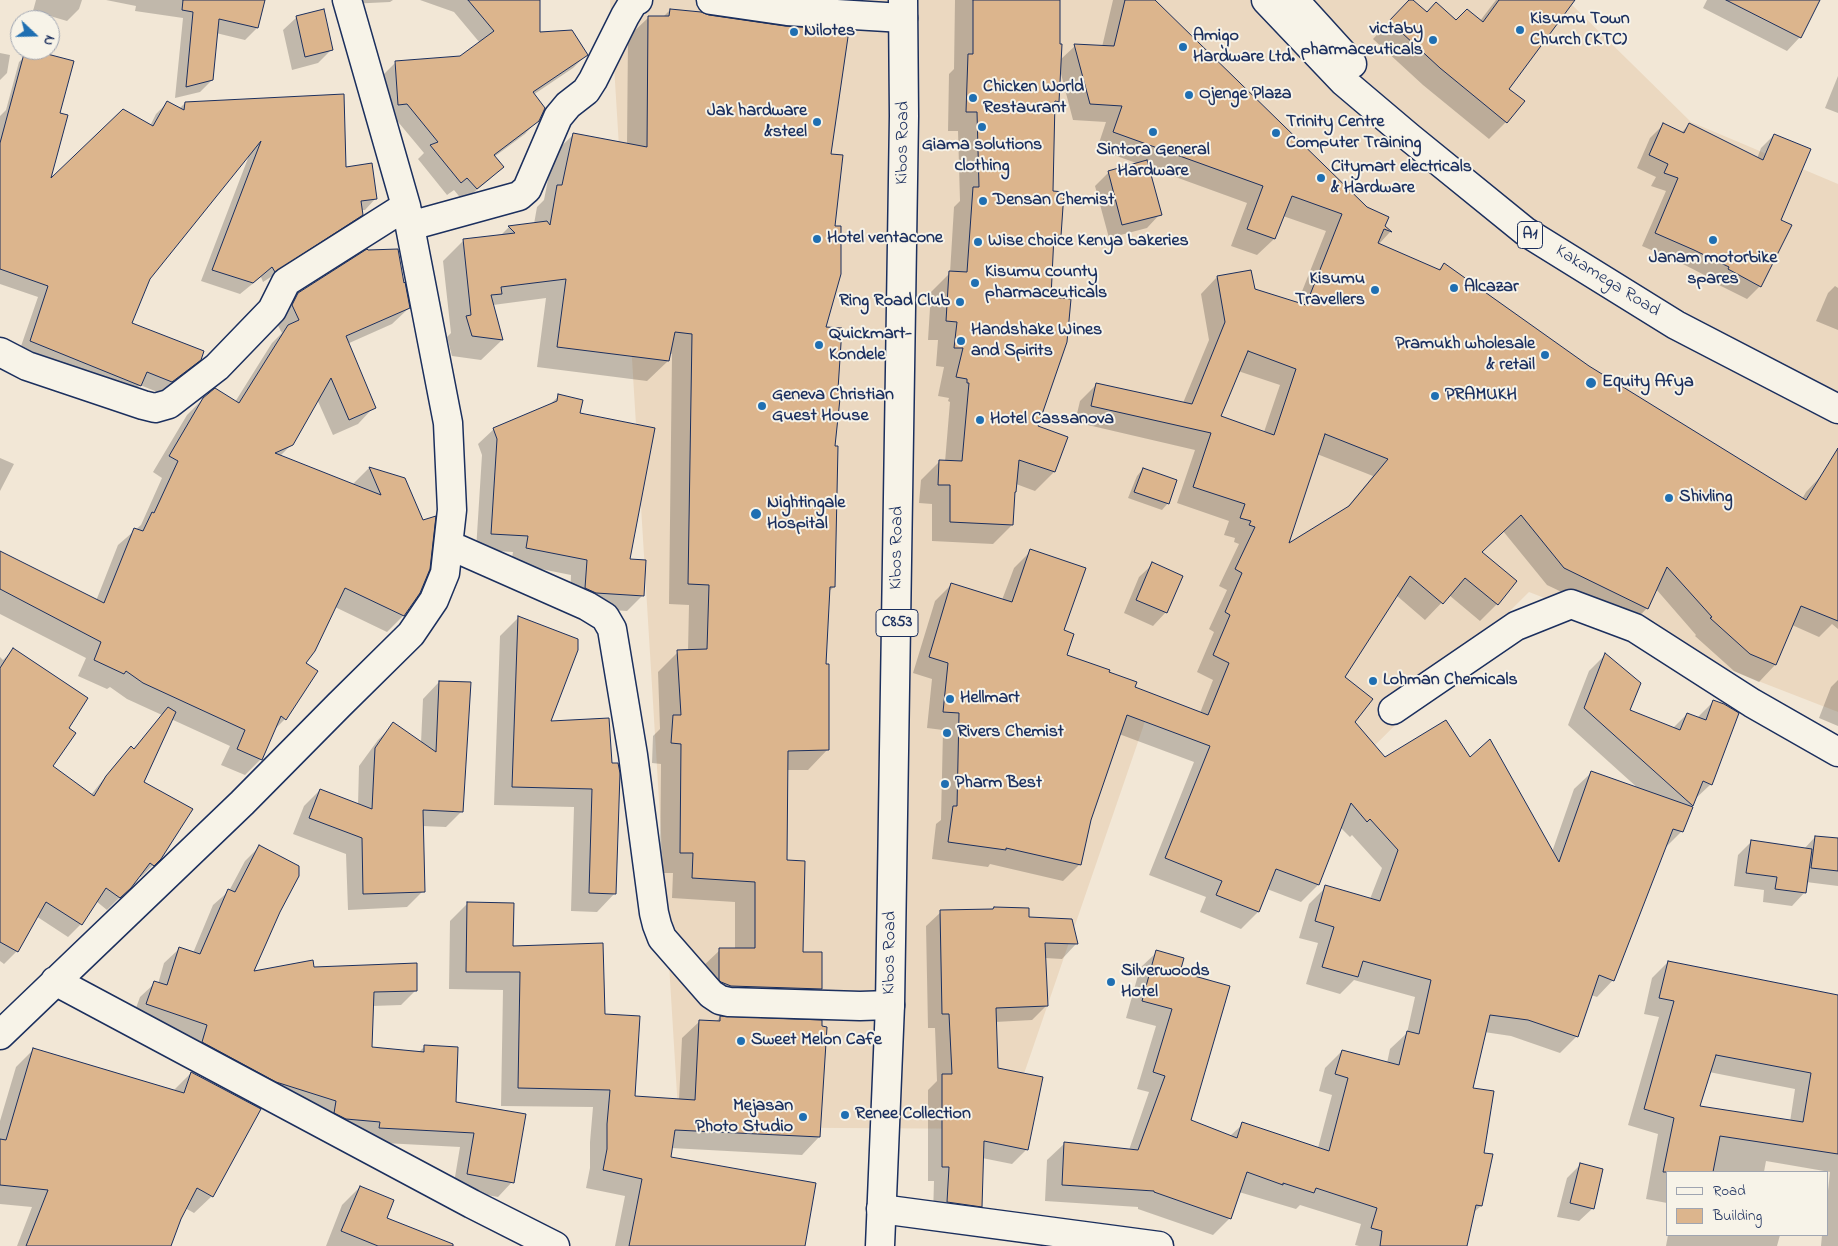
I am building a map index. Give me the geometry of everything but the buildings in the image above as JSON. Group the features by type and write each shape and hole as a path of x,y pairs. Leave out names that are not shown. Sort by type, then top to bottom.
{"main road":[{"path":"0,1035 242,803 411,634 434,600 445,573 452,510 448,424 408,216 346,0"},
{"path":"0,352 27,366 143,405 155,408 169,404 218,367 272,310 286,282 408,216 519,196 527,189 558,117 568,105 586,91 625,16 634,1 638,0"},
{"path":"711,0 787,11 903,9"},
{"name":"Kakamega Road","path":"1266,0 1344,82 1526,232 1676,325 1838,409"},
{"name":"Kakamega Road","path":"1294,0 1356,68 1530,217 1639,289 1683,314 1838,389"},
{"name":"Kibos Road","path":"880,1246 880,1208 890,1005 904,165 903,9"},
{"path":"449,544 587,606 605,617 612,629 634,755 657,925 662,938 711,994 720,1000 729,1002 860,1006 890,1005"},
{"path":"1393,710 1516,626 1571,604 1635,628 1752,703 1838,752"},
{"path":"55,981 472,1204 555,1246"},
{"path":"880,1208 1159,1246"}],"shaded area":[{"path":"610,0 1567,0 1691,122 1838,184 1838,712 1529,592 1348,772 1151,704 1005,1129 679,1127"}],"place":[{"name":"Kisumu Town Church (KTC)","path":"1520,30"},
{"name":"Nilotes","path":"794,32"},
{"name":"victaby pharmaceuticals","path":"1433,40"},
{"name":"Amigo Hardware Ltd.","path":"1183,47"},
{"name":"Ojenge Plaza","path":"1189,95"},
{"name":"Chicken World Restaurant","path":"973,98"},
{"name":"Jak hardware &steel","path":"817,122"},
{"name":"Giama solutions clothing","path":"982,127"},
{"name":"Sintora General Hardware","path":"1153,132"},
{"name":"Trinity Centre Computer Training","path":"1276,133"},
{"name":"Citymart electricals & Hardware","path":"1321,178"},
{"name":"Densan Chemist","path":"983,201"},
{"name":"Hotel ventacone","path":"817,239"},
{"name":"Janam motorbike spares","path":"1713,240"},
{"name":"Wise choice Kenya bakeries","path":"978,242"},
{"name":"Kisumu county pharmaceuticals","path":"975,283"},
{"name":"Alcazar","path":"1454,288"},
{"name":"Kisumu Travellers","path":"1375,290"},
{"name":"Ring Road Club","path":"960,302"},
{"name":"Handshake Wines and Spirits","path":"961,341"},
{"name":"Quickmart- Kondele","path":"819,345"},
{"name":"Pramukh wholesale & retail","path":"1545,355"},
{"name":"Equity Afya","path":"1591,383"},
{"name":"PRAMUKH","path":"1435,396"},
{"name":"Geneva Christian Guest House","path":"762,406"},
{"name":"Hotel Cassanova","path":"980,420"},
{"name":"Shivling","path":"1669,498"},
{"name":"Nightingale Hospital","path":"756,514"},
{"name":"Lohman Chemicals","path":"1373,681"},
{"name":"Hellmart","path":"950,699"},
{"name":"Rivers Chemist","path":"947,733"},
{"name":"Pharm Best","path":"945,784"},
{"name":"Silverwoods Hotel","path":"1111,982"},
{"name":"Sweet Melon Cafe","path":"741,1041"},
{"name":"Renee Collection","path":"845,1115"},
{"name":"Mejasan Photo Studio","path":"803,1117"}]}
